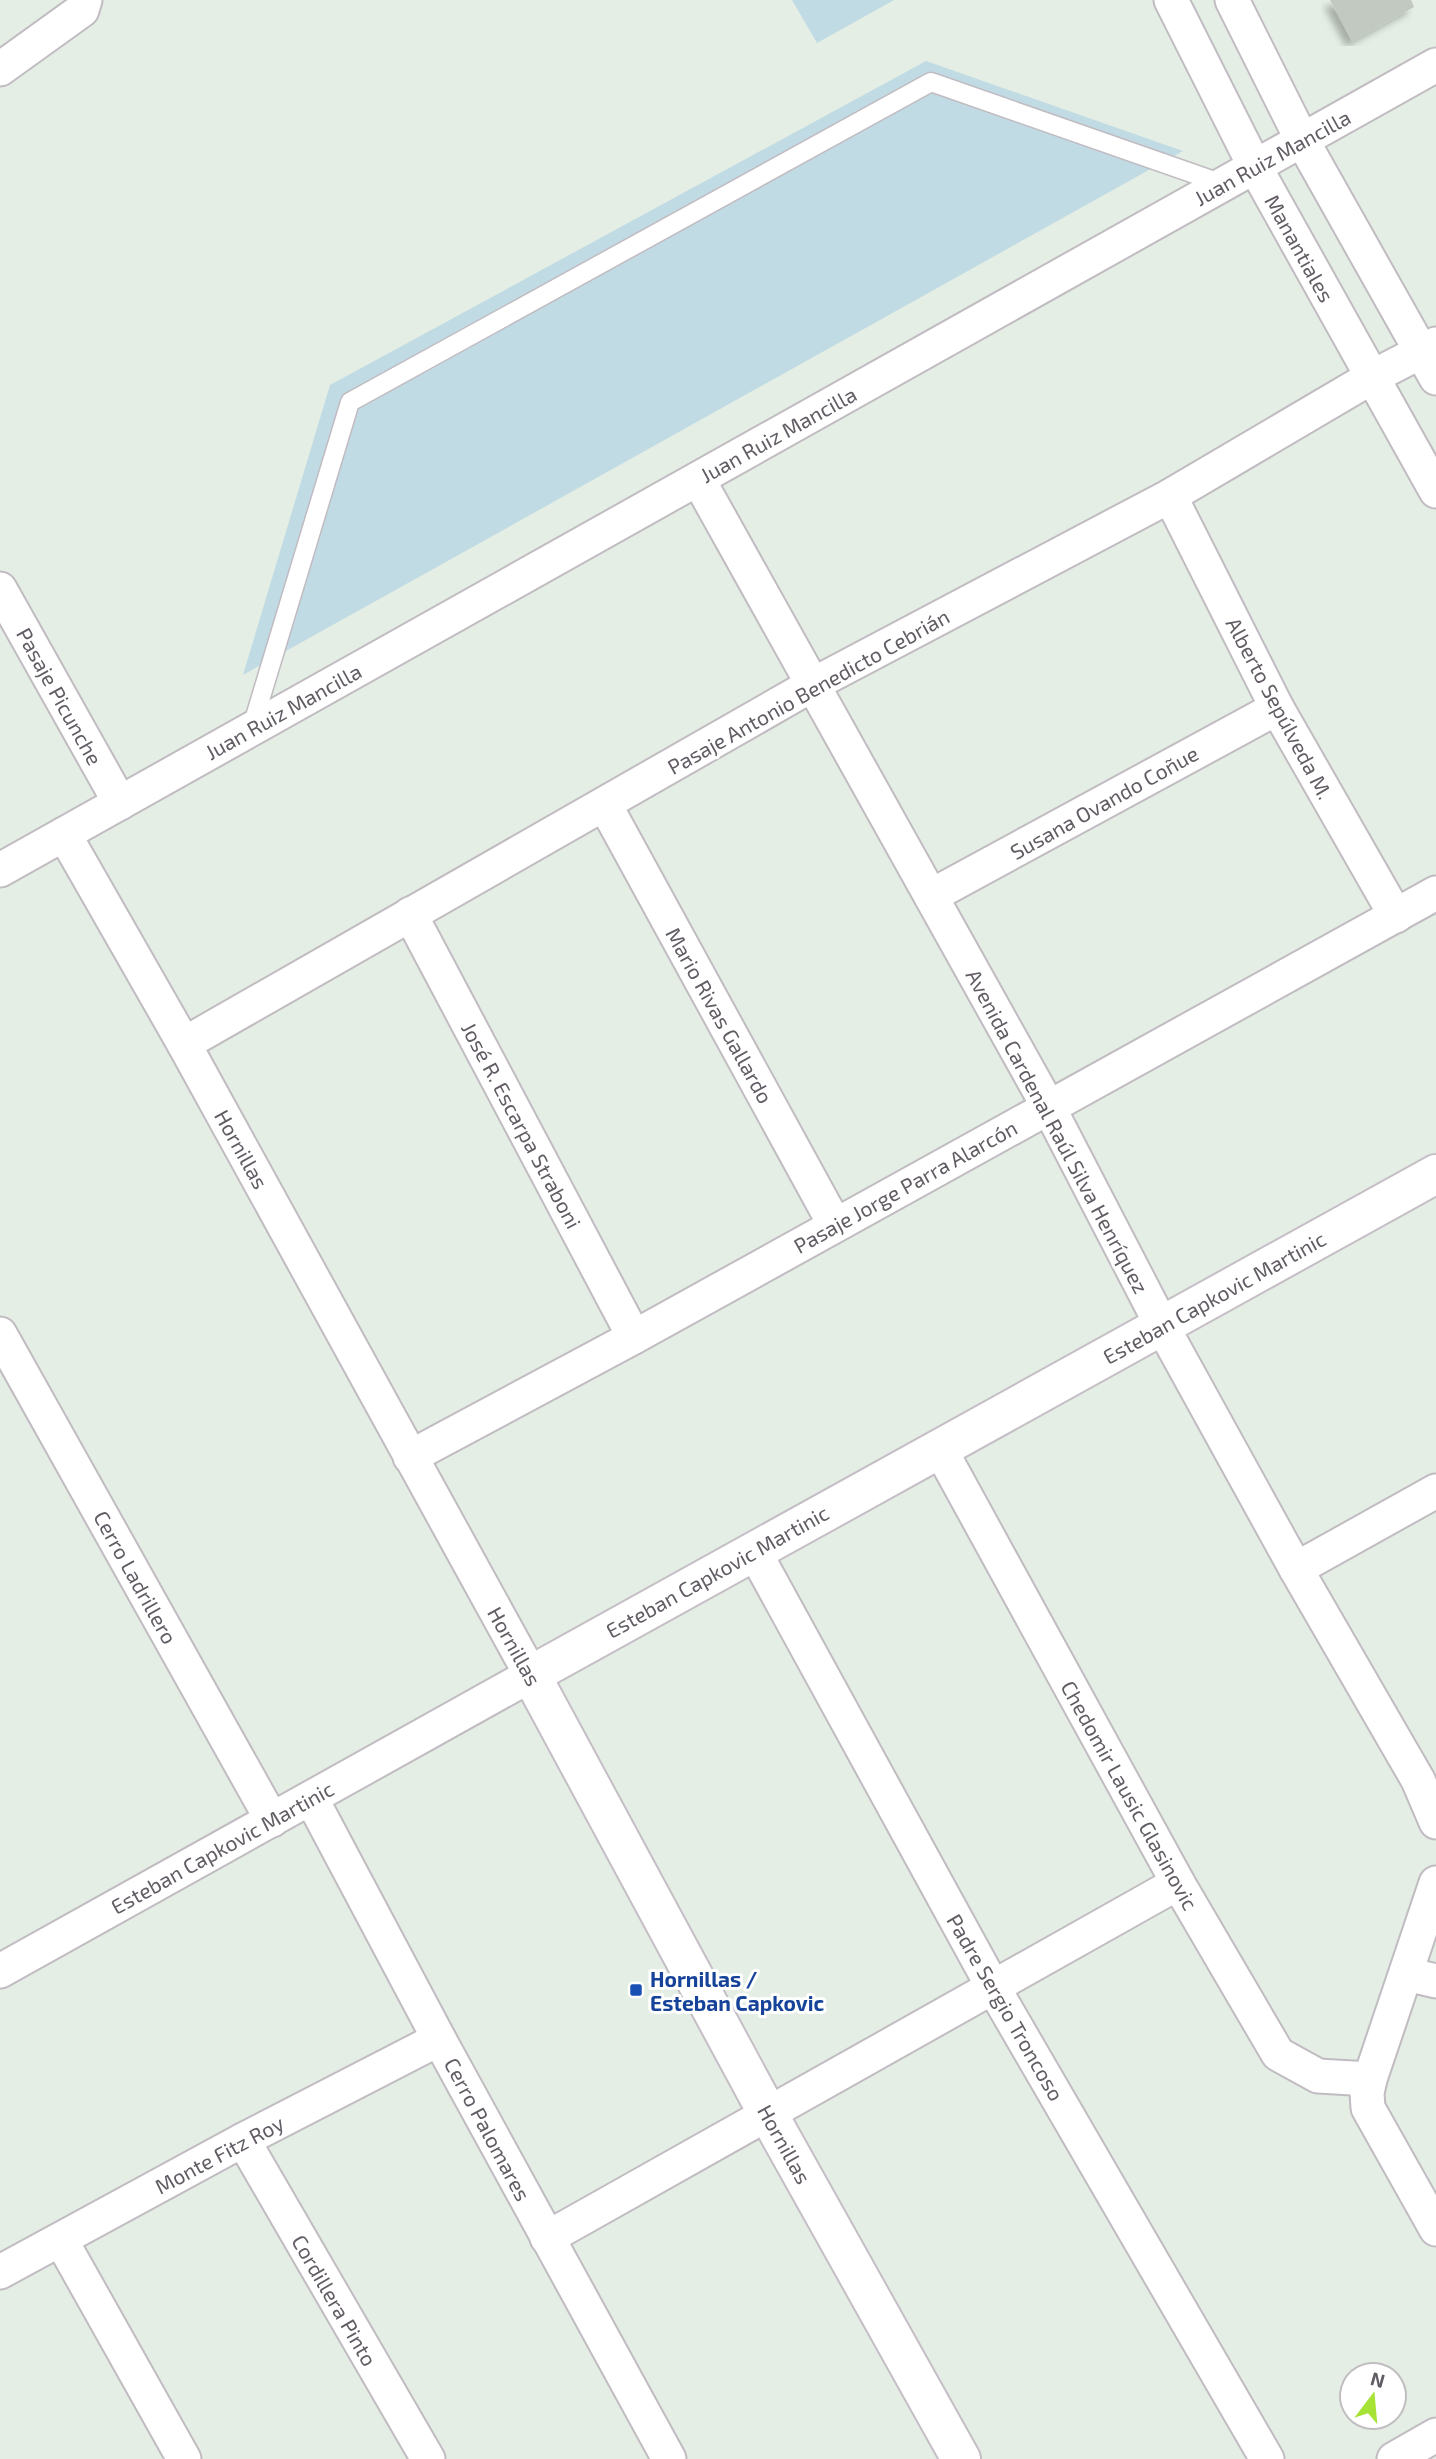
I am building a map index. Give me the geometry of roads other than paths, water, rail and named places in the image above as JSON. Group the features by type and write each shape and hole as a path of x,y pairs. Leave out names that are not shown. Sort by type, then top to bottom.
{"street":[{"name":"Manantiales","path":"1171,0 1255,167 1436,491"},
{"path":"1232,0 1302,140 1431,358"},
{"path":"0,69 89,3"},
{"name":"Juan Ruiz Mancilla","path":"0,870 1436,65"},
{"name":"Pasaje Antonio Benedicto Cebrián","path":"184,1044 812,685 1170,496 1373,377 1431,358"},
{"name":"Avenida Cardenal Raúl Silva Henríquez","path":"698,479 1048,1106 1162,1326 1296,1569 1427,1774 1436,1822"},
{"name":"Alberto Sepúlveda M.","path":"1170,496 1277,708 1396,916"},
{"name":"Pasaje Picunche","path":"0,589 120,803"},
{"name":"Susana Ovando Coñue","path":"931,897 1277,708"},
{"name":"Mario Rivas Gallardo","path":"605,805 835,1225"},
{"name":"Hornillas","path":"64,834 184,1044 531,1675 768,2114 961,2459"},
{"name":"Pasaje Jorge Parra Alarcón","path":"410,1457 634,1337 1436,893"},
{"name":"José R. Escarpa Straboni","path":"410,914 634,1337"},
{"name":"Esteban Capkovic Martinic","path":"0,1971 1436,1174"},
{"name":"Cerro Ladrillero","path":"0,1334 272,1820"},
{"name":"Chedomir Lausic Glasinovic","path":"940,1449 1178,1883 1278,2054 1318,2077 1370,2079"},
{"path":"1296,1569 1436,1491"},
{"name":"Padre Sergio Troncoso","path":"754,1551 993,1987 1267,2459"},
{"name":"Cerro Palomares","path":"311,1798 439,2039 669,2459"},
{"path":"547,2238 1178,1883"},
{"path":"1436,1883 1421,1978 1370,2079 1367,2094 1368,2108 1436,2229"},
{"name":"Monte Fitz Roy","path":"0,2272 243,2140 439,2039"},
{"name":"Cordillera Pinto","path":"243,2140 428,2459"},
{"path":"61,2240 184,2459"},
{"path":"1394,2459 1436,2435"}],"lane":[{"path":"251,730 350,402 931,82 1223,184"}],"place":[{"name":"Hornillas / Esteban Capkovic","path":"636,1990"}]}
